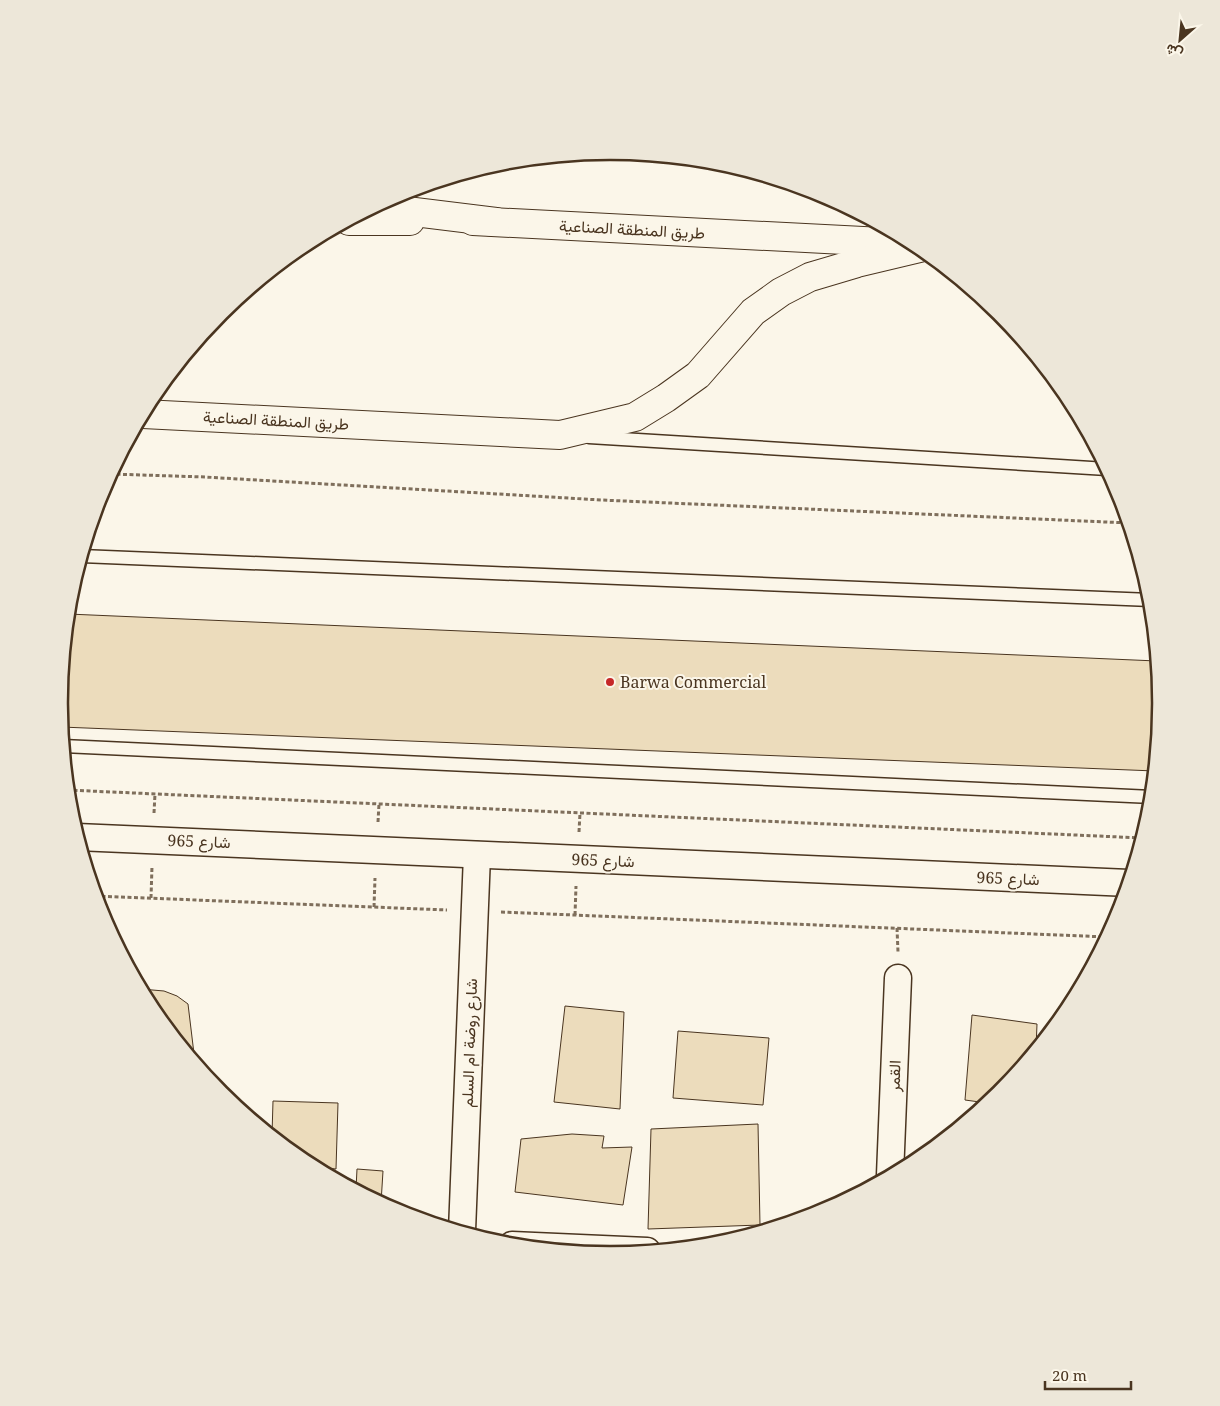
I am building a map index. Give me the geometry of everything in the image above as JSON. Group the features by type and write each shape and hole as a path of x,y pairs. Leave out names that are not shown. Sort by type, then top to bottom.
{"main road":[{"path":"387,209 496,222"},
{"name":"طريق المنطقة الصناعية","path":"361,221 496,222 897,243"},
{"name":"طريق المنطقة الصناعية","path":"151,414 560,435 635,417 666,398 698,375 753,312 795,284 828,271 909,251"}],"street":[{"name":"شارع 965","path":"85,837 1122,883"},
{"name":"شارع روضة ام السلم","path":"462,1225 477,855"},
{"name":"القمر","path":"890,1167 898,978"}],"lane":[{"path":"560,435 1099,469"},
{"path":"88,556 1142,600"},
{"path":"70,746 1144,797"}],"path":[{"path":"118,474 205,477 611,500 1122,524"},
{"path":"75,790 1135,838"},
{"path":"103,896 1100,936"}],"building":[{"name":"Barwa Commercial","path":"75,614 1150,661 1152,703 1148,771 69,727 69,668 72,632"},
{"path":"150,990 164,991 177,996 188,1004 194,1050"},
{"path":"565,1006 624,1012 620,1109 554,1102"},
{"path":"972,1015 1037,1024 1036,1038 994,1087 978,1102 965,1100"},
{"path":"678,1031 769,1038 763,1105 673,1098"},
{"path":"273,1101 338,1103 336,1169 332,1169 309,1154 272,1127"},
{"path":"758,1124 760,1224 648,1229 651,1129"},
{"path":"572,1134 604,1136 602,1148 632,1147 623,1205 515,1192 521,1139"},
{"path":"357,1169 383,1171 381,1195 356,1183"}],"place":[{"name":"Barwa Commercial","path":"610,682"}]}
